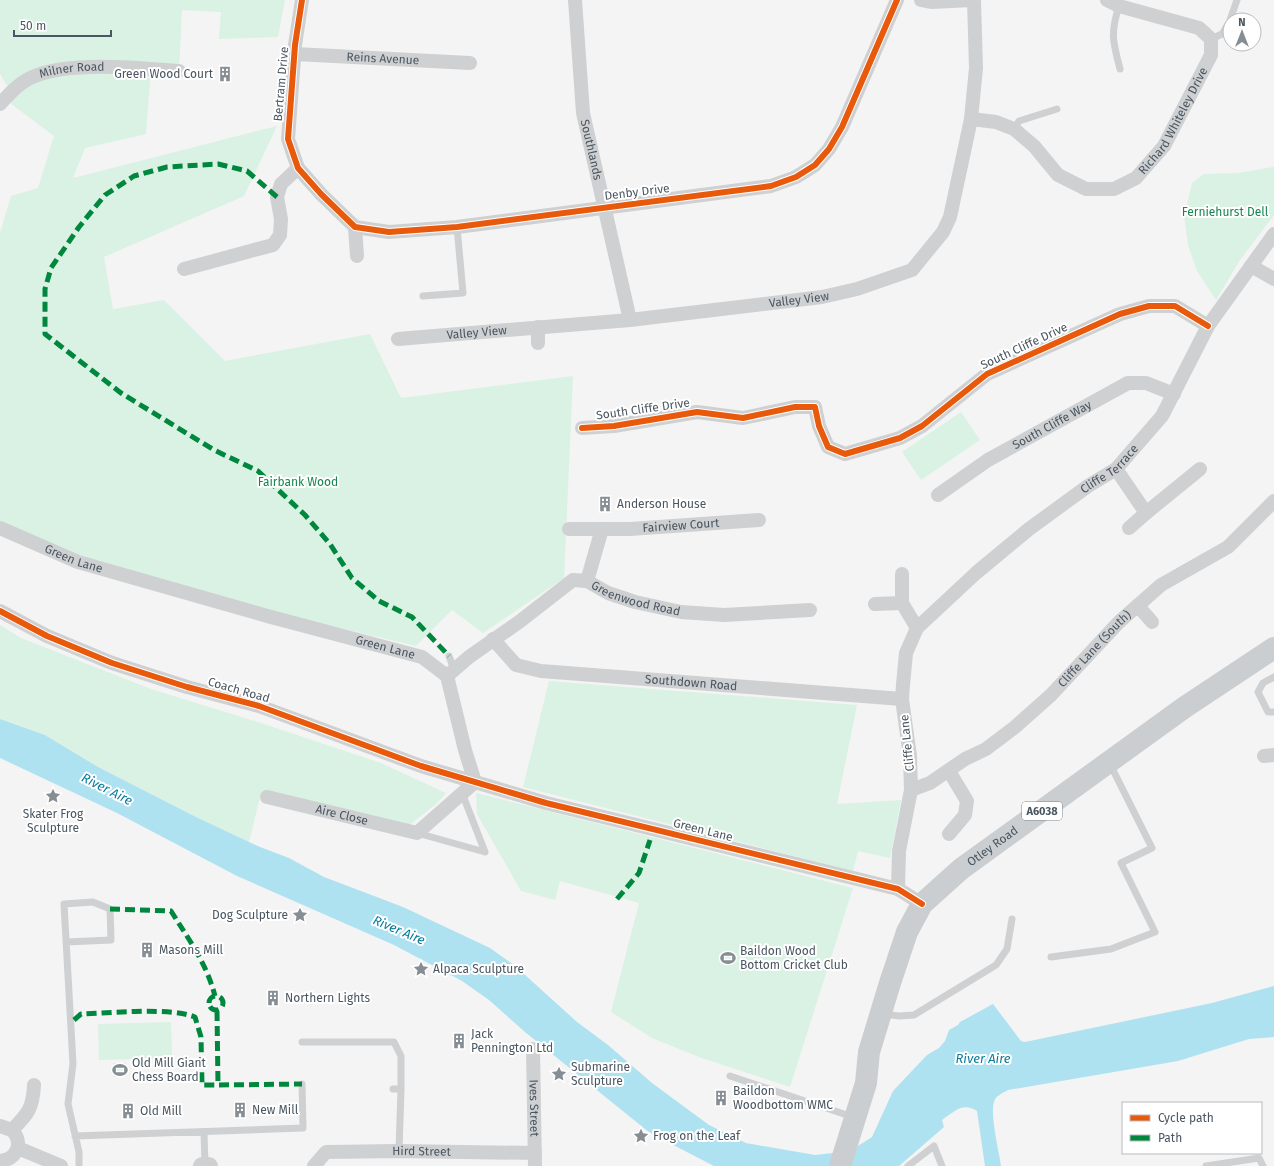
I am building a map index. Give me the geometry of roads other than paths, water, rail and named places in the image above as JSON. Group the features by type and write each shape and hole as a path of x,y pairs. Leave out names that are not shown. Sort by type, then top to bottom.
{"main road":[{"name":"Otley Road","path":"825,1166 866,1083 869,1052 881,1013 904,940 912,921 922,904 961,869 1185,707 1274,648"},
{"name":"Otley Road","path":"840,1166 846,1123"}],"street":[{"name":"Bertram Drive","path":"298,168 288,139 295,54 302,0"},
{"name":"Southlands","path":"575,0 583,113 630,320"},
{"name":"Denby Drive","path":"355,227 389,232 457,227 771,186 796,177 814,165 829,149 842,126 897,0"},
{"path":"921,0 931,2 973,0"},
{"name":"Valley View","path":"398,339 630,320 822,297 857,289 912,270 943,232 950,217 971,119 976,68 973,0"},
{"path":"1113,3 1199,28 1211,39"},
{"name":"Richard Whiteley Drive","path":"971,119 996,122 1014,129 1034,146 1058,175 1086,189 1114,190 1136,178 1164,146 1211,55 1211,39"},
{"name":"Reins Avenue","path":"295,54 470,63"},
{"name":"Milner Road","path":"0,104 21,84 34,76 55,70 133,67 178,71"},
{"path":"184,269 273,245 280,234 281,219 277,197 281,184 298,168 321,194 355,227 357,256"},
{"name":"Cliffe Terrace","path":"917,628 976,573 1029,529 1088,486 1116,469 1162,416 1208,326 1274,234"},
{"path":"1251,266 1274,279"},
{"name":"South Cliffe Drive","path":"582,428 614,426 697,412 743,418 795,407 815,407 819,426 828,447 844,454 900,438 922,426 987,374 1120,314 1149,306 1175,306 1208,326"},
{"path":"538,327 538,343"},
{"name":"South Cliffe Way","path":"938,495 988,460 1128,383 1146,383 1174,394"},
{"path":"1116,469 1146,513"},
{"path":"1129,528 1200,469"},
{"name":"Cliffe Lane (South)","path":"911,790 930,783 965,759 986,749 1015,727 1051,695 1118,622 1161,585 1228,547 1274,501"},
{"name":"Fairview Court","path":"569,529 630,529 759,520"},
{"name":"Green Lane","path":"0,528 78,562 271,617 422,657 451,673"},
{"path":"587,581 602,529"},
{"path":"902,574 902,603 917,628"},
{"name":"Greenwood Road","path":"451,673 573,580 587,581 608,593 635,602 681,612 724,615 810,610"},
{"path":"875,604 902,603"},
{"path":"1138,606 1152,622"},
{"name":"Coach Road","path":"0,611 47,636 112,663 187,687 259,706 386,754 475,782"},
{"name":"Cliffe Lane","path":"898,889 899,851 911,790 910,756 902,699 906,653 917,628"},
{"name":"Southdown Road","path":"494,639 516,665 540,671 902,699"},
{"path":"418,833 475,782 465,750 451,673"},
{"path":"949,771 967,801 965,815 949,834"},
{"name":"Green Lane","path":"475,782 573,810 898,889 922,904"},
{"name":"Aire Close","path":"267,797 418,833"},
{"name":"Ives Street","path":"533,1049 535,1160"},
{"path":"0,1161 13,1157 18,1148 19,1142 6,1128 26,1116 33,1101 34,1085"},
{"path":"18,1148 61,1166"},
{"name":"Hird Street","path":"314,1166 326,1152 399,1151 535,1160"}],"lane":[{"path":"1233,12 1236,0"},
{"path":"1113,3 1113,40 1120,69"},
{"path":"1211,39 1222,34"},
{"path":"1014,129 1019,121 1057,109"},
{"path":"423,296 463,293 457,227"},
{"path":"449,656 451,673"},
{"path":"1274,677 1263,682 1258,692 1268,712 1274,712"},
{"path":"1051,957 1111,948 1156,932 1122,862 1152,848 1110,762"},
{"path":"418,833 485,852 462,793"},
{"path":"66,942 111,940 110,909 93,902 64,904 66,942 73,1064 68,1104 79,1152 79,1166"},
{"path":"881,1013 899,1016 914,1015 996,965 1007,949 1012,919"},
{"path":"302,1042 394,1042 401,1056 399,1151"},
{"path":"730,1076 846,1123"},
{"path":"75,1136 303,1128 302,1084"},
{"path":"392,1089 401,1089"},
{"path":"204,1132 205,1166"},
{"path":"908,1166 934,1146 942,1166"},
{"path":"1206,1166 1259,1158 1263,1166"}],"water":[{"name":"River Aire","path":"0,719 45,735 98,767 196,817 260,847 289,858 324,877 403,907 490,948 514,965 577,1022 608,1045 652,1083 709,1125 746,1143 815,1155 850,1151 872,1137 893,1091 927,1055 939,1048 945,1041 949,1030 958,1025 960,1022 993,1004 1021,1041 1025,1042 1212,1003 1274,986 1274,1037 1249,1039 1178,1061 1008,1090 996,1098 993,1108 1001,1166 985,1166 977,1111 967,1107 955,1111 942,1120 944,1127 899,1166 714,1166 650,1133 525,1032 489,1000 462,981 394,945 237,876 117,813 0,758"}],"place":[{"name":"Green Wood Court","path":"225,74"},
{"name":"Anderson House","path":"605,504"},
{"name":"Skater Frog Sculpture","path":"53,796"},
{"name":"Dog Sculpture","path":"300,915"},
{"name":"Masons Mill","path":"147,950"},
{"name":"Baildon Wood Bottom Cricket Club","path":"728,958"},
{"name":"Alpaca Sculpture","path":"421,969"},
{"name":"Northern Lights","path":"273,998"},
{"name":"Jack Pennington Ltd","path":"459,1041"},
{"name":"Old Mill Giant Chess Board","path":"120,1070"},
{"name":"Submarine Sculpture","path":"559,1074"},
{"name":"Baildon Woodbottom WMC","path":"721,1098"},
{"name":"New Mill","path":"240,1110"},
{"name":"Old Mill","path":"128,1111"},
{"name":"Frog on the Leaf","path":"641,1136"}],"park label":[{"name":"Ferniehurst Dell","path":"1225,212"},
{"name":"Fairbank Wood","path":"298,482"}]}
